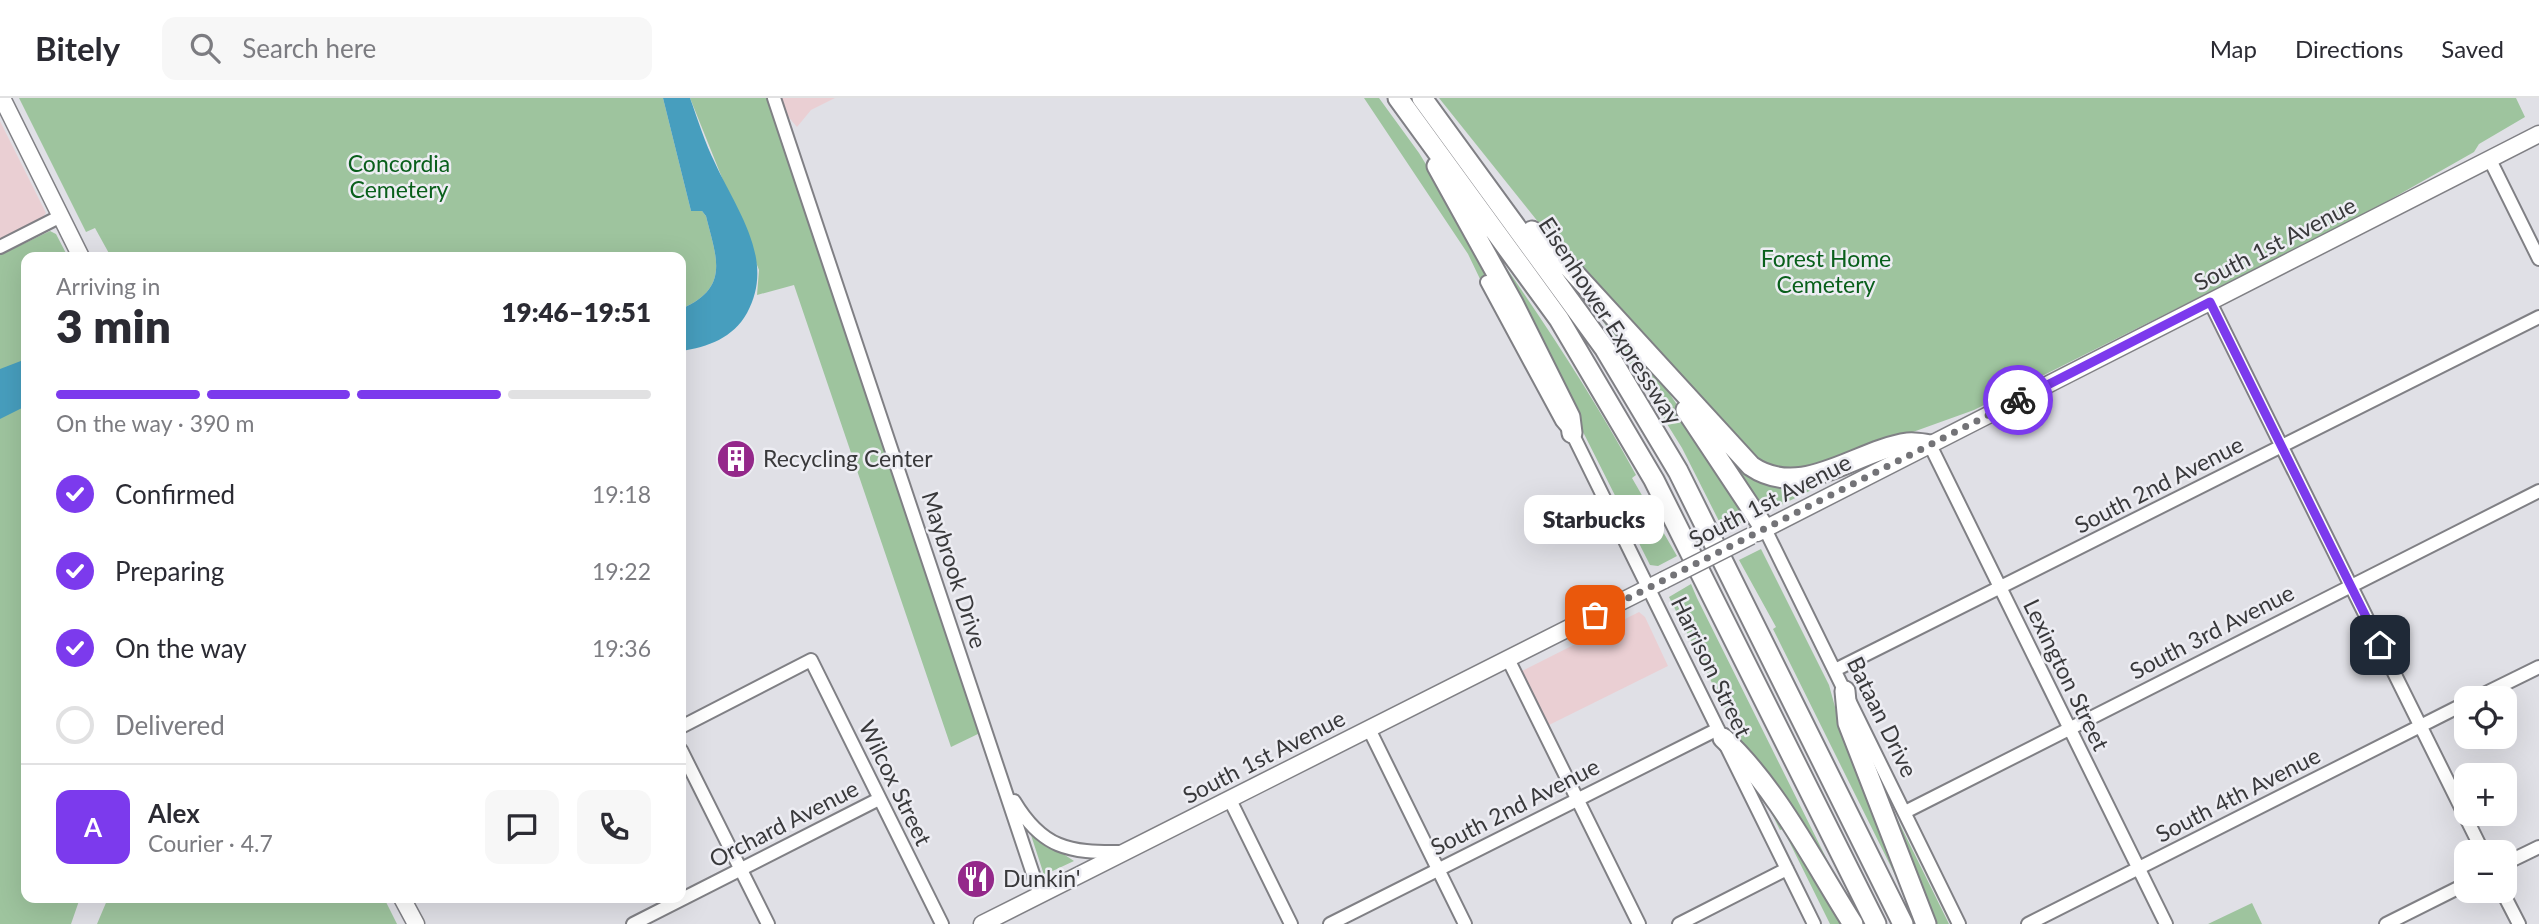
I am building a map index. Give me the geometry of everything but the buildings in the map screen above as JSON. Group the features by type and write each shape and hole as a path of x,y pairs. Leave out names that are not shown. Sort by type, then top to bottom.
{"highway":[{"name":"Eisenhower Expressway","path":"1398,98 1559,319 1623,424 1660,492 1876,924"},
{"name":"Eisenhower Expressway","path":"1422,98 1511,216 1605,349 1678,471 1903,924"},
{"path":"1423,133 1443,180 1519,314 1570,417 1572,433"},
{"path":"1511,216 1543,239 1751,466 1779,479 1808,476 1909,442 1930,445"},
{"path":"1664,374 1758,533"},
{"path":"1845,691 1848,723 1926,924"},
{"path":"1720,733 1762,783 1853,924"}],"main road":[{"path":"2,98 79,252"},
{"name":"South 1st Avenue","path":"982,924 1758,533 2539,134"},
{"path":"405,903 416,924"}],"street":[{"name":"Maybrook Drive","path":"774,98 1040,895"},
{"path":"2490,160 2539,259"},
{"path":"0,247 61,216"},
{"name":"Harrison Street","path":"1487,282 1562,422 1572,433 1814,924"},
{"path":"2210,302 2477,840"},
{"name":"South 2nd Avenue","path":"1835,670 2539,317"},
{"name":"Lexington Street","path":"1930,445 2166,924"},
{"name":"South 3rd Avenue","path":"1905,812 2350,584 2539,491"},
{"name":"Bataan Drive","path":"1758,533 1835,670 1959,924"},
{"path":"1508,659 1639,924"},
{"name":"Wilcox Street","path":"686,724 811,660 942,924"},
{"path":"2500,686 2539,667"},
{"name":"South 4th Avenue","path":"2028,924 2454,710"},
{"path":"1369,729 1465,924"},
{"name":"South 2nd Avenue","path":"1330,924 1577,799 1720,733"},
{"path":"686,760 768,924"},
{"path":"1001,779 1027,823 1059,846 1079,853 1126,852"},
{"name":"Orchard Avenue","path":"686,897 879,799"},
{"path":"1230,800 1291,924"},
{"path":"2517,858 2539,847"},
{"path":"1679,924 1787,869"},
{"path":"2386,924 2454,890"},
{"name":"Orchard Avenue","path":"633,924 674,903"},
{"path":"2508,903 2518,924"}],"shaded area":[{"path":"778,98 835,98 811,110 797,127 780,107"},
{"path":"0,121 46,213 42,218 0,239"},
{"path":"1639,612 1645,617 1668,666 1549,725 1522,671"}],"green space":[{"name":"Concordia Cemetery","path":"19,98 663,98 691,211 702,211 706,216 716,258 716,270 714,281 707,291 697,301 686,306 686,252 108,252 95,228 86,232"},
{"path":"690,98 768,98 980,733 951,747 794,285 757,295 759,270"},
{"path":"1364,98 1379,98 1419,153 1492,272 1480,279 1468,254"},
{"name":"Forest Home Cemetery","path":"1439,98 2516,98 2525,117 2479,144 2474,152 2363,215 1974,410 1799,473 1760,466 1563,253"},
{"path":"50,231 56,234 65,252 21,252 21,903 78,903 71,924 0,924 0,255"},
{"path":"1505,266 1606,422 1636,475 1632,478 1677,556 1658,566 1650,565 1501,269"},
{"path":"1593,305 1655,372 1743,503 1747,519 1725,533 1682,448"},
{"path":"1696,413 1748,470 1850,471 1765,513"},
{"path":"1761,549 1829,685 1838,718 1908,901 1773,629 1776,627 1739,560"},
{"path":"1691,584 1852,910 1743,745 1669,597"},
{"path":"1860,735 1885,786 1882,788 1949,924 1932,924"},
{"path":"1764,798 1846,924 1830,924 1783,829 1780,830"},
{"path":"1030,832 1074,861 1044,875"},
{"path":"106,903 386,903 397,924 97,924"},
{"path":"2252,903 2262,924 2208,924"}],"water":[{"path":"663,98 690,98 711,155 750,236 757,274 755,293 747,313 735,329 710,344 686,350 686,306 697,301 707,291 714,281 716,270 716,258 706,216 702,211 691,211"},
{"path":"21,361 21,408 0,419 0,369"}],"way so far":[{"path":"1595,615 2018,400"}],"place":[{"name":"Recycling Center","path":"736,459"},
{"name":"Starbucks","path":"1595,615"},
{"name":"Dunkin'","path":"976,879"}],"route":[{"path":"2018,400 2210,302 2380,645"}]}
